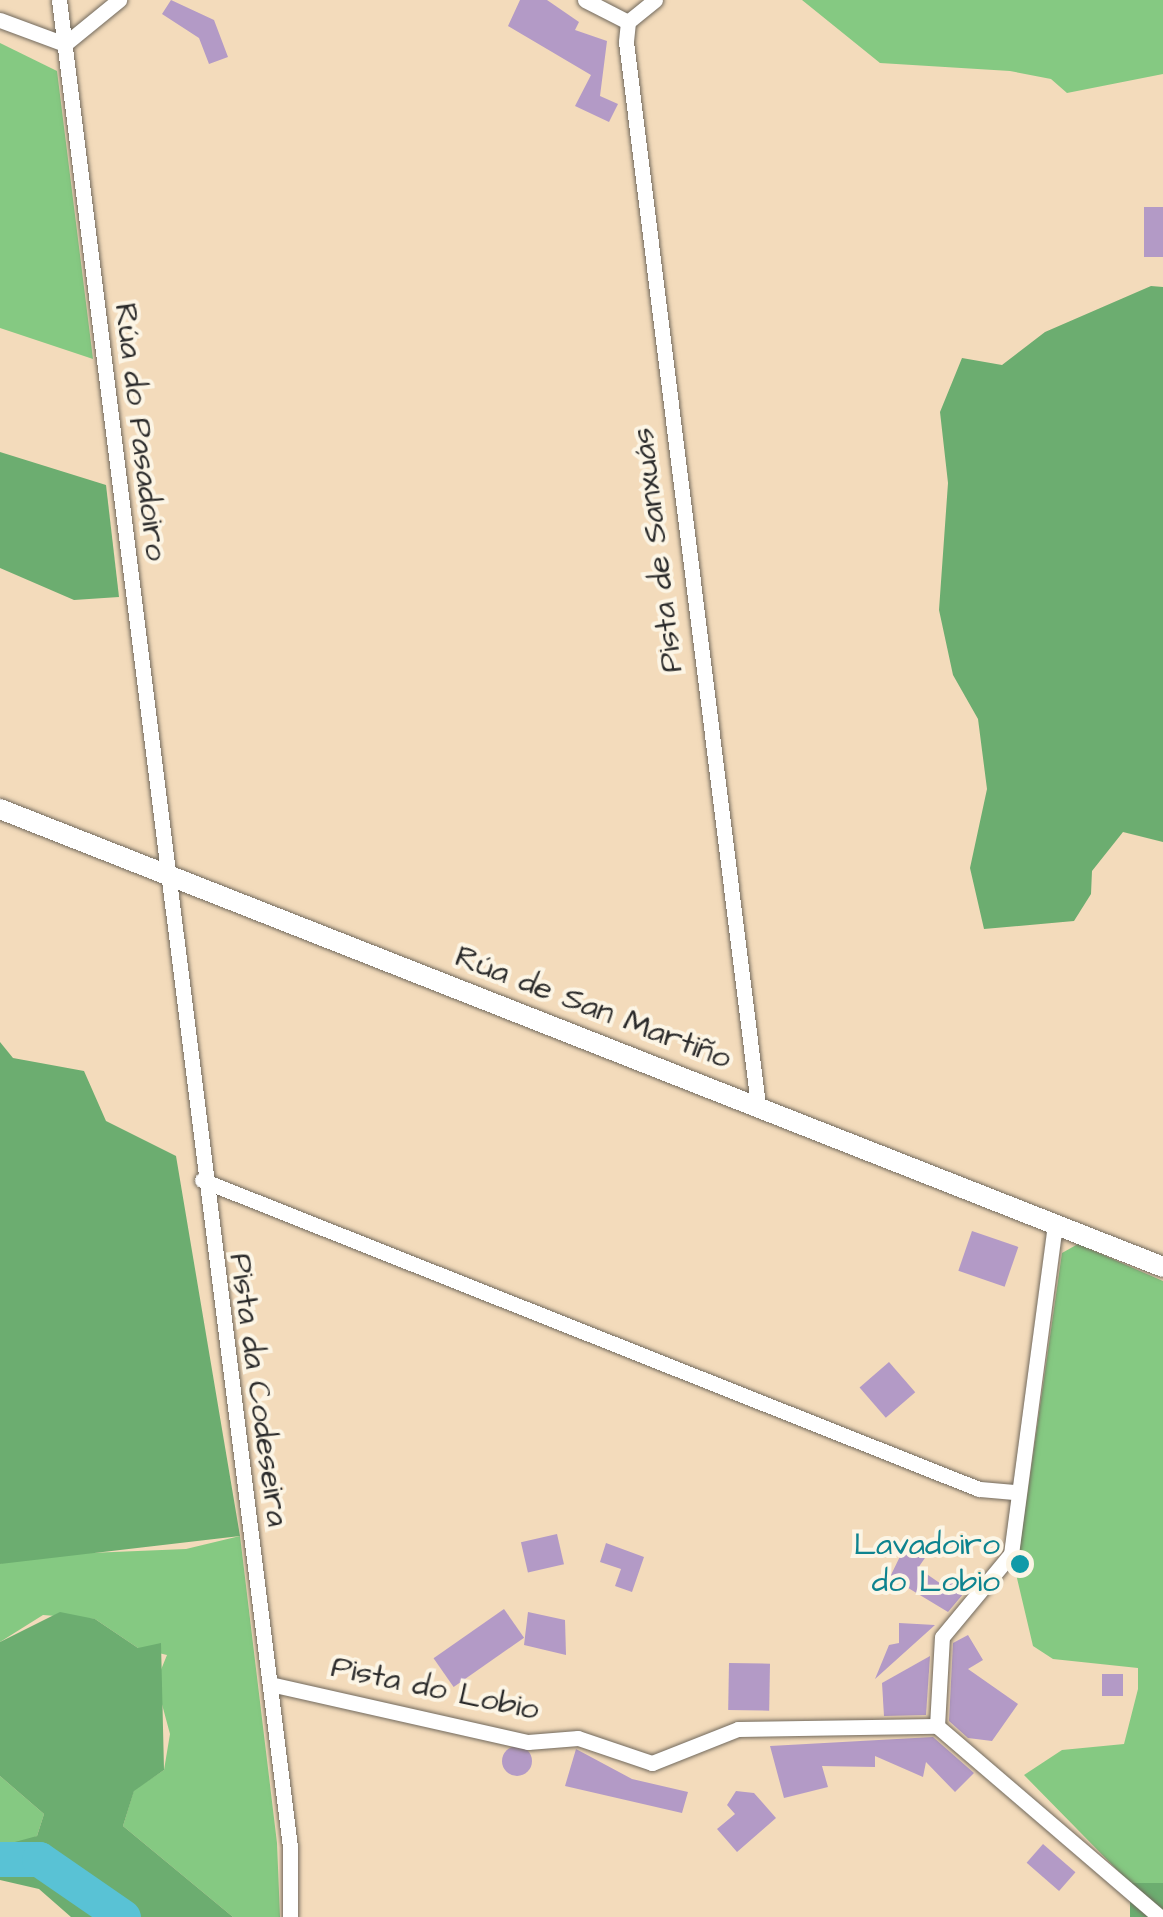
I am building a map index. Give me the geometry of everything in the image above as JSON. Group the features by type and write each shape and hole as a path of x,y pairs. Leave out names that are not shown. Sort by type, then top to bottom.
{"street":[{"name":"Rúa do Pasadoiro","path":"59,0 162,872"},
{"path":"0,20 64,44 118,0"},
{"path":"585,0 628,22 655,0"},
{"name":"Pista de Sanxuás","path":"628,22 758,1105"},
{"name":"Rúa de San Martiño","path":"0,809 1163,1267"},
{"name":"Pista da Codeseira","path":"162,872 270,1684 290,1917"},
{"path":"202,1180 979,1489 1015,1492"},
{"path":"1055,1224 1004,1570 942,1637 937,1726 1160,1917"},
{"name":"Pista do Lobio","path":"270,1684 528,1742 589,1740 652,1763 738,1729 937,1726"}],"green space":[{"path":"802,0 1163,0 1163,74 1067,93 1051,79 1010,71 880,63"},
{"path":"0,43 57,71 93,359 0,328"},
{"path":"1151,286 1163,287 1163,842 1123,832 1092,871 1091,894 1074,921 984,929 970,868 987,789 978,719 953,675 939,610 948,483 940,412 962,358 1002,365 1045,332"},
{"path":"0,452 106,485 119,597 74,600 0,568"},
{"path":"0,1042 13,1058 84,1071 106,1121 176,1156 240,1536 0,1564"},
{"path":"1078,1244 1163,1281 1163,1883 1130,1883 1024,1775 1062,1750 1124,1744 1138,1689 1138,1668 1053,1659 1033,1646 1016,1574 1062,1253"},
{"path":"240,1536 277,1843 280,1917 233,1917 123,1826 134,1790 164,1770 170,1734 156,1682 167,1655 138,1648 95,1619 43,1615 0,1642 0,1564 17,1556 186,1549"},
{"path":"60,1612 95,1619 138,1648 161,1643 164,1770 134,1791 123,1826 233,1917 71,1917 39,1889 0,1880 0,1846 37,1836 44,1814 0,1776 0,1642"},
{"path":"0,1776 44,1814 37,1836 23,1843 0,1846"},
{"path":"1130,1883 1163,1883 1163,1917 1130,1917"}],"building":[{"path":"171,0 214,20 228,57 209,64 199,38 162,14"},
{"path":"520,0 547,0 579,22 575,30 607,41 600,96 618,104 609,122 575,106 591,75 508,26"},
{"path":"1144,207 1163,207 1163,257 1144,257"},
{"path":"972,1231 1018,1247 1005,1287 958,1271"},
{"path":"889,1362 915,1392 886,1418 860,1388"},
{"path":"557,1534 564,1564 528,1573 521,1542"},
{"path":"907,1542 927,1555 918,1568 944,1586 958,1575 969,1587 948,1612 890,1577"},
{"path":"606,1543 644,1557 632,1592 615,1586 621,1569 600,1562"},
{"path":"504,1609 524,1638 454,1687 434,1658"},
{"path":"528,1612 565,1620 566,1655 524,1645"},
{"path":"899,1623 935,1625 875,1679 889,1645 899,1643"},
{"path":"968,1635 983,1660 968,1669 1018,1704 992,1741 968,1738 949,1721 953,1643"},
{"path":"930,1656 926,1715 884,1716 882,1683"},
{"path":"729,1663 770,1664 769,1711 728,1710"},
{"path":"1102,1674 1123,1674 1123,1696 1102,1696"},
{"path":"933,1737 974,1773 955,1792 926,1762 923,1777 875,1756 875,1767 822,1766 828,1787 784,1798 770,1746"},
{"path":"517,1746 528,1750 532,1761 528,1772 517,1776 506,1772 502,1761 506,1750"},
{"path":"576,1749 632,1779 688,1792 682,1813 565,1786"},
{"path":"736,1791 754,1793 776,1818 737,1852 717,1829 735,1814 727,1805"},
{"path":"1043,1844 1075,1872 1059,1891 1027,1863"}],"waterway":[{"path":"0,1859 39,1859 123,1917"}],"place":[{"name":"Lavadoiro do Lobio","path":"1020,1564"}]}
